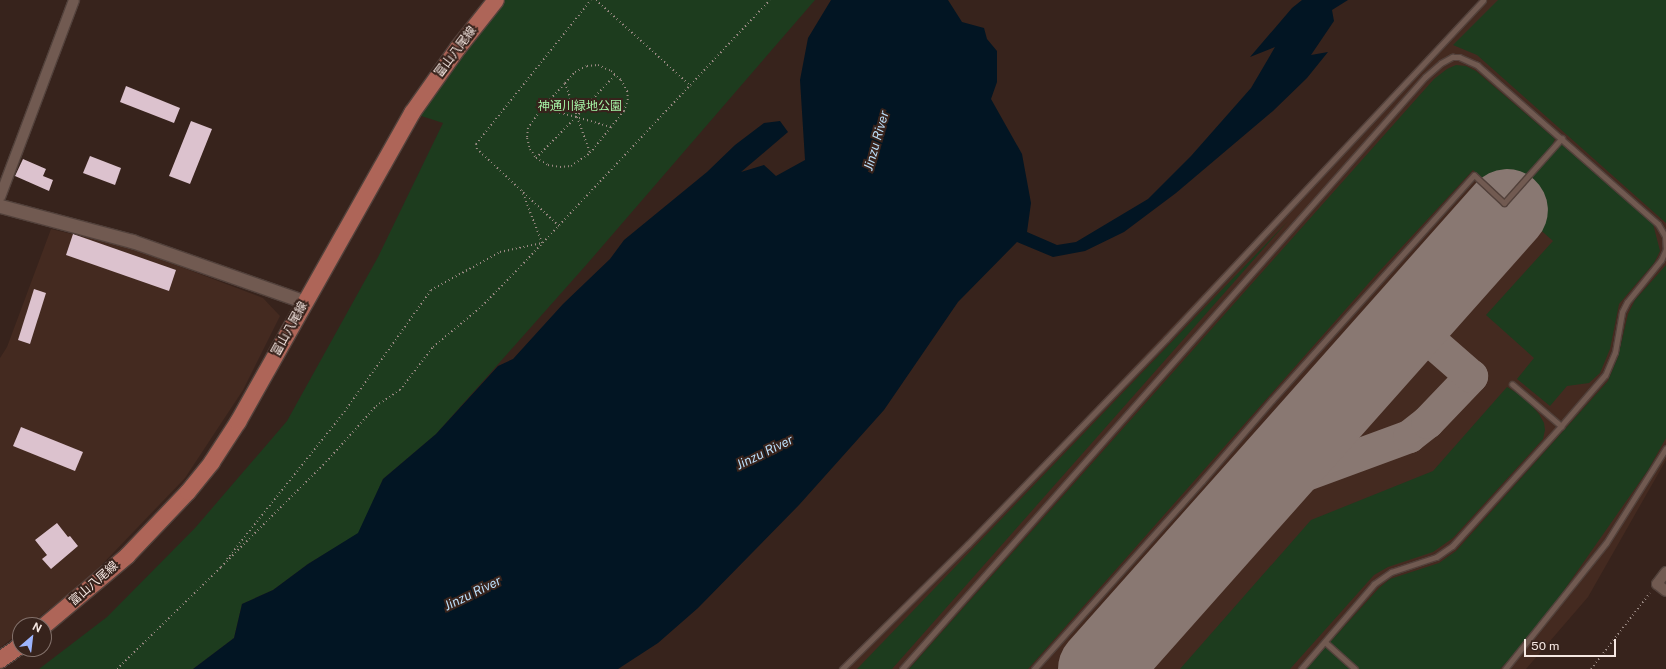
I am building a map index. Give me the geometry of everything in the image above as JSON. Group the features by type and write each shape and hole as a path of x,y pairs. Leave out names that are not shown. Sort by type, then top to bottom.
{"main road":[{"name":"富山八尾線","path":"52,619 127,556 188,492 207,468 238,422 412,113 458,48 496,0"},
{"path":"0,660 12,652"}],"street":[{"path":"0,197 74,0"},
{"path":"0,206 132,241 305,302"},
{"path":"1666,572 1657,584 1666,592"}],"lane":[{"path":"842,669 968,544 1166,339 1483,0"},
{"path":"902,669 1415,89 1441,63 1452,57 1459,57 1473,62 1562,138 1658,224 1665,236 1666,249 1661,260 1627,302 1622,312 1615,352 1605,375 1561,426 1452,546 1436,557 1391,572 1374,584 1301,669"},
{"path":"1034,669 1474,175 1504,203 1562,138"},
{"path":"1512,384 1561,426"},
{"path":"1505,669 1606,543 1666,448"},
{"path":"1325,642 1355,669"}],"path":[{"path":"559,226 477,149 476,144 591,0"},
{"path":"596,0 691,86"},
{"path":"117,669 326,462 376,406 400,390 434,347 482,306 691,86 770,0"},
{"path":"587,66 598,66 621,80 627,91 628,99 624,111 590,153 572,166 560,167 548,165 536,158 530,149 527,138 528,128 542,108 565,83 575,72 587,66"},
{"path":"536,158 615,75"},
{"path":"565,83 590,153"},
{"path":"542,108 611,127"},
{"path":"522,191 542,243"},
{"path":"221,567 342,415 431,290 500,252 542,243"},
{"path":"1590,669 1657,584"}],"shaded area":[{"path":"1482,0 1666,0 1666,460 1588,597 1526,669 847,669"},
{"path":"51,229 131,248 263,298 280,316 243,390 185,478 91,576 39,617 12,617 12,638 0,648 0,358 7,347"}],"green space":[{"name":"神通川緑地公園","path":"496,0 815,0 587,264 436,434 383,479 359,533 308,564 273,590 242,604 234,638 193,669 39,669 107,617 195,528 287,421 378,257 443,123 412,113"},
{"path":"1498,0 1666,0 1666,223 1477,55 1453,45"},
{"path":"1456,65 1466,66 1476,71 1555,139 1550,149 1505,199 1473,170 1375,276 1028,669 909,669 1434,79 1447,69"},
{"path":"1561,144 1653,224 1660,251 1654,263 1619,304 1610,349 1600,373 1589,383 1567,386 1550,406 1517,379 1534,358 1486,315 1553,241 1510,203"},
{"path":"1288,221 892,669 857,669"},
{"path":"1666,265 1666,438 1648,470 1534,633 1500,669 1306,669 1379,588 1390,579 1439,563 1456,551 1608,381 1618,357 1628,314 1635,300"},
{"path":"1507,387 1525,398 1539,414 1544,423 1545,430 1543,439 1453,538 1433,552 1388,567 1374,575 1290,669 1180,669 1311,520 1433,471"}],"water":[{"name":"Jinzu River","path":"831,0 948,0 962,22 984,28 987,39 997,51 997,82 991,99 1022,154 1031,203 1027,232 1057,245 1076,242 1148,199 1191,156 1251,88 1275,47 1250,57 1292,8 1302,0 1348,0 1332,10 1334,21 1311,55 1328,52 1307,78 1273,111 1176,193 1124,232 1085,251 1053,257 1017,242 958,302 884,410 799,505 698,608 658,643 618,669 193,669 234,638 242,604 273,590 308,564 358,533 383,479 436,434 498,366 513,359 563,304 610,259 624,240 707,172 735,145 764,123 780,121 788,132 741,172 764,165 776,176 805,160 800,80 808,38"}],"building":[{"path":"126,86 180,108 174,123 120,102"},
{"path":"191,121 212,129 190,184 169,176"},
{"path":"90,156 121,168 115,185 83,173"},
{"path":"23,159 46,169 43,176 53,180 49,191 15,176"},
{"path":"73,234 176,270 169,291 66,255"},
{"path":"34,289 46,293 30,344 18,340"},
{"path":"21,427 83,452 75,471 13,446"},
{"path":"57,523 68,537 70,536 78,546 51,569 42,559 47,555 35,540"}],"taxiway":[{"path":"1257,492 1409,436 1427,422 1471,376 1408,321"}],"runway":[{"path":"1099,669 1507,210"}]}
